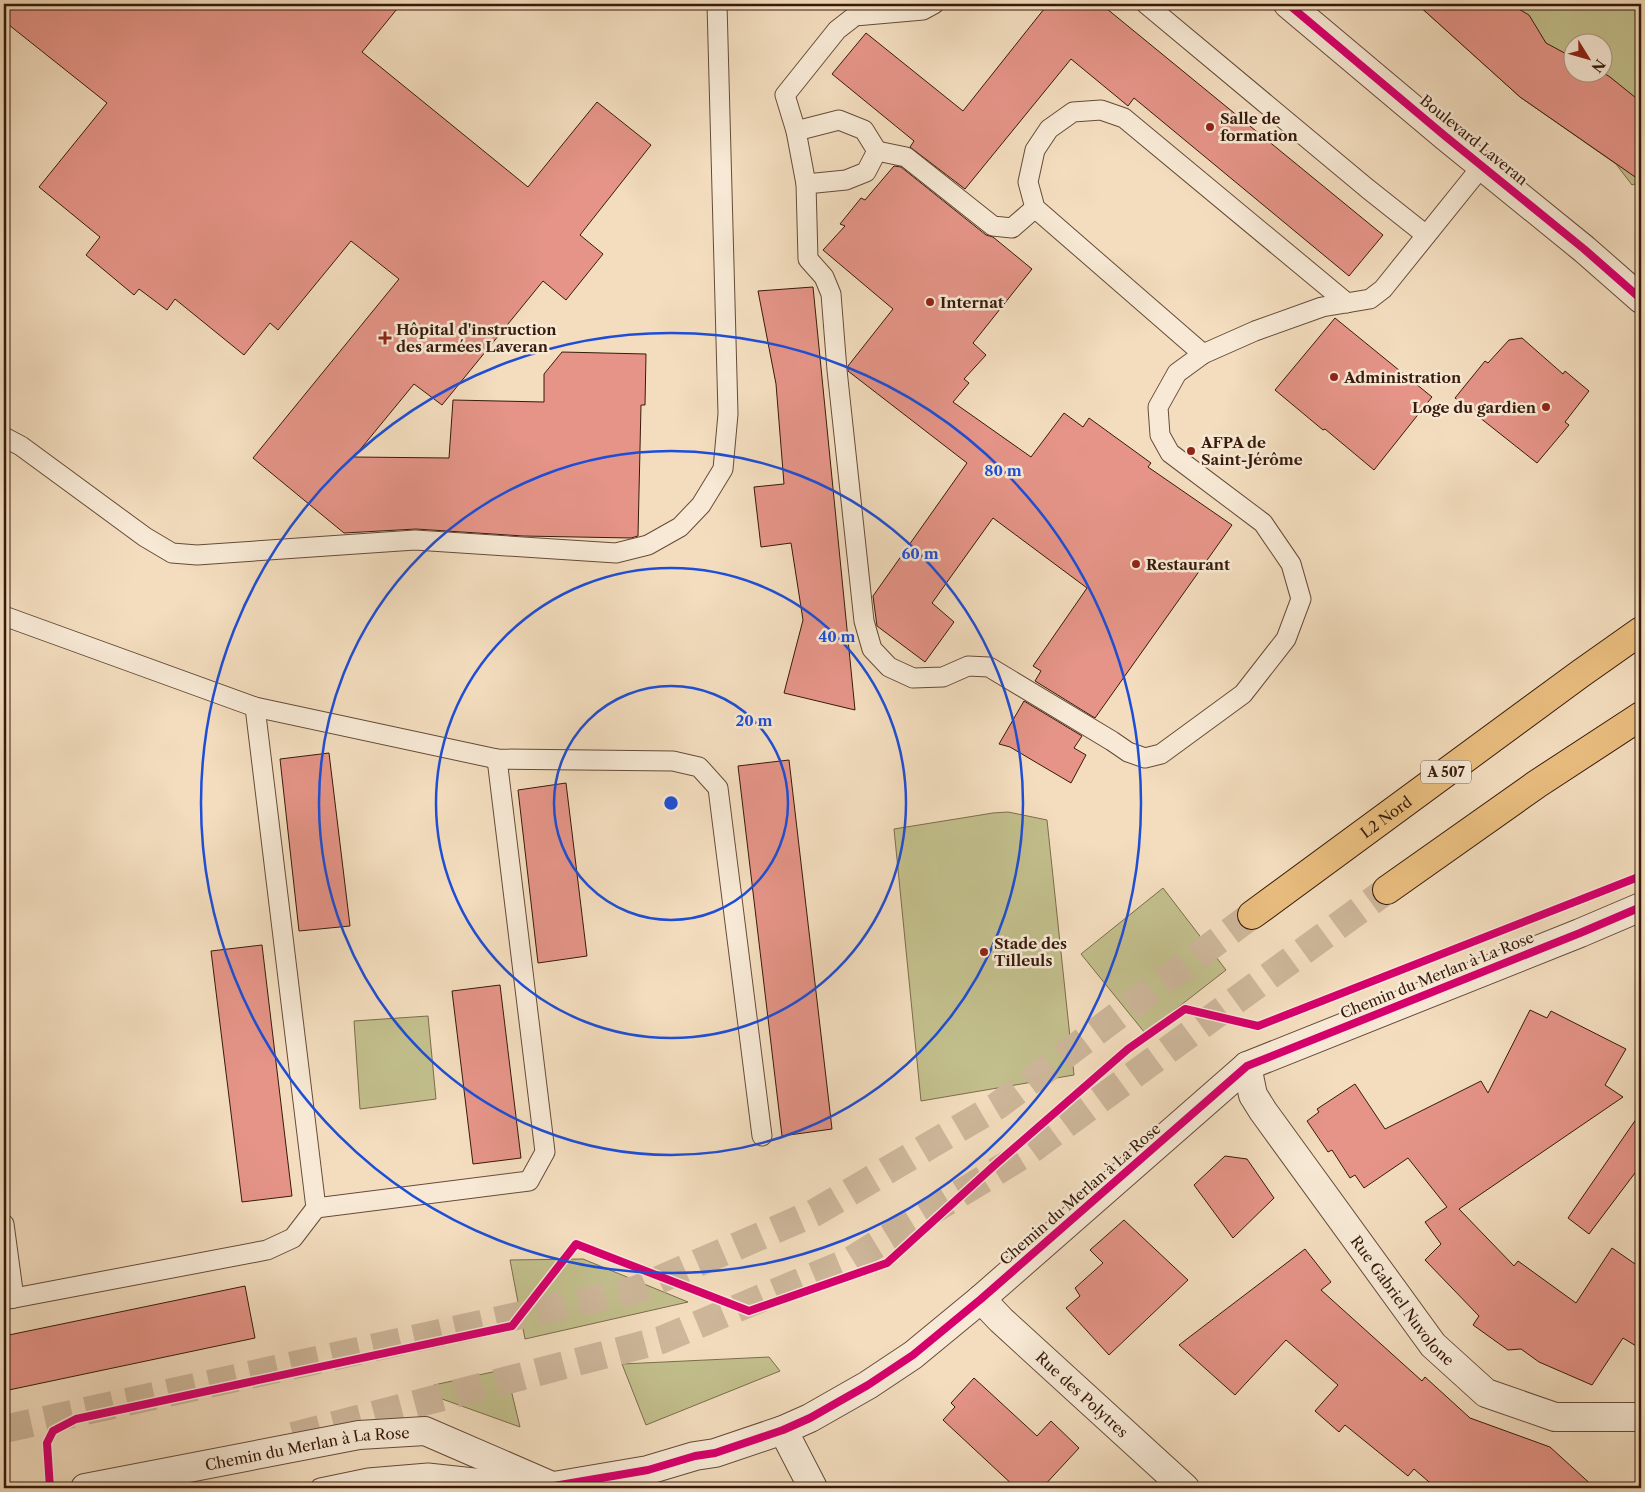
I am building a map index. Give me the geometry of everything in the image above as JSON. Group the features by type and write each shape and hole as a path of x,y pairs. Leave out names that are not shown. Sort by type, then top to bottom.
{"highway":[{"name":"L2 Nord","path":"1252,915 1641,631"},
{"path":"1387,890 1538,784 1641,716"}],"street":[{"name":"Boulevard Laveran","path":"1288,4 1584,249 1641,299"},
{"name":"Chemin du Merlan à La Rose","path":"85,1488 359,1435 425,1431 547,1487 648,1470 696,1456 715,1453 783,1430 810,1418 868,1385 913,1355 981,1300 1247,1066 1640,908"},
{"name":"Rue Gabriel Nuvolone","path":"1247,1066 1253,1095 1263,1111 1427,1337 1433,1345 1486,1393 1555,1417 1641,1417"},
{"name":"Rue des Polytres","path":"981,1300 1185,1488"},
{"path":"783,1430 813,1488"}],"lane":[{"path":"4,437 21,446 145,537 172,553 197,555 415,540 616,553 648,545 680,527 701,505 723,469 728,414 717,4"},
{"path":"934,4 923,10 855,16 837,30 784,95 796,131 806,184 808,260 824,277 831,294 837,370 864,621 872,649 889,667 913,678 943,677 968,666 988,667 1128,752 1145,758 1160,754 1243,694 1286,639 1302,599 1291,564 1263,523 1170,453 1160,435 1158,407 1177,373 1203,354 1255,331 1322,306 1370,299 1383,289 1482,166"},
{"path":"1146,4 1426,235"},
{"path":"1203,354 1035,208 1028,182 1035,150 1049,129 1073,112 1100,110 1124,118 1347,303"},
{"path":"796,131 839,120 864,130 877,151 906,158 993,226 1012,228 1035,208"},
{"path":"806,184 846,180 866,172 877,151"},
{"path":"4,616 255,707 497,759 673,762 699,767 718,788 762,1136"},
{"path":"4,1224 9,1299 267,1250 293,1238 316,1208 255,707"},
{"path":"316,1208 529,1181 545,1152 497,759"},
{"path":"320,1488 368,1478 428,1473 547,1487"}],"shaded area":[{"path":"1417,4 1641,4 1641,182 1632,185 1616,164 1520,97"},
{"name":"Stade des Tilleuls","path":"1008,812 1047,820 1074,1075 921,1101 894,829"},
{"path":"1163,888 1226,970 1145,1033 1081,954"},
{"path":"428,1016 436,1099 360,1109 354,1021"},
{"path":"583,1259 688,1302 525,1339 510,1260"},
{"path":"769,1357 780,1371 646,1425 622,1364"},
{"path":"506,1369 520,1427 431,1395 434,1385"}],"building":[{"path":"4,4 401,4 362,52 528,187 597,102 651,145 580,235 603,254 566,300 543,281 442,405 414,384 354,457 449,458 453,400 544,402 544,374 562,352 646,354 645,405 641,405 638,536 631,538 523,536 416,529 344,533 253,458 399,279 351,241 278,330 270,323 244,355 175,299 167,310 139,289 134,295 86,255 100,237 39,187 107,103 4,21"},
{"name":"Salle de formation","path":"1048,4 1101,4 1383,235 1349,276 1134,98 1128,106 1071,59 965,189 910,147 914,141 832,74 866,33 963,111"},
{"path":"1417,4 1510,4 1529,15 1546,43 1562,52 1562,82 1612,82 1612,79 1641,102 1641,181 1520,97"},
{"path":"894,166 901,167 1032,269 973,343 986,355 964,379 969,383 953,402 1031,457 1064,413 1083,427 1089,418 1151,463 1148,467 1232,525 1095,718 1035,681 1041,671 1033,666 1087,588 993,518 932,603 954,622 925,662 877,626 873,596 967,463 848,371 848,366 893,309 823,250 845,226 840,224 861,198 865,200"},
{"path":"813,287 855,710 784,693 803,620 791,543 761,547 754,487 784,484 776,384 758,291"},
{"path":"1335,318 1432,397 1374,470 1275,390"},
{"path":"1522,338 1563,374 1565,371 1589,391 1565,422 1569,425 1537,463 1455,398 1485,361 1488,363 1509,340"},
{"path":"1024,701 1082,736 1074,748 1086,755 1071,783 1010,747 999,744"},
{"path":"329,753 350,926 299,931 280,759"},
{"path":"789,760 832,1129 782,1136 738,766"},
{"path":"566,783 587,956 538,963 518,790"},
{"path":"262,945 292,1196 242,1202 211,951"},
{"path":"500,985 521,1158 473,1164 452,991"},
{"path":"1530,1010 1547,1018 1551,1011 1626,1049 1605,1085 1623,1097 1459,1209 1514,1266 1518,1261 1576,1303 1612,1248 1641,1268 1641,1349 1623,1338 1592,1385 1539,1362 1521,1349 1508,1350 1473,1325 1479,1316 1425,1260 1441,1244 1425,1222 1447,1207 1408,1158 1364,1188 1355,1175 1350,1178 1332,1150 1328,1152 1307,1121 1319,1112 1317,1109 1355,1084 1385,1129 1481,1081 1488,1093"},
{"path":"1641,1112 1641,1165 1589,1234 1568,1218"},
{"path":"1225,1156 1247,1159 1274,1198 1233,1238 1194,1185"},
{"path":"1124,1220 1188,1280 1109,1355 1066,1308 1080,1296 1075,1288 1103,1263 1090,1250"},
{"path":"1305,1249 1331,1282 1321,1290 1422,1381 1425,1377 1470,1418 1550,1447 1595,1488 1436,1488 1414,1469 1408,1476 1345,1425 1339,1432 1315,1411 1338,1385 1286,1340 1235,1395 1179,1345"},
{"path":"245,1286 255,1338 4,1391 4,1336"},
{"path":"974,1378 1037,1436 1051,1421 1079,1448 1042,1488 1016,1488 943,1420 955,1407 951,1403"}],"tunnel":[{"path":"293,1436 661,1340 848,1262 1028,1152 1387,890"},
{"path":"4,1429 635,1290 814,1213 997,1106 1252,915"}],"cycle path":[{"path":"1288,4 1445,136 1584,249 1641,299"},
{"path":"50,1488 47,1443 53,1431 76,1419 512,1326 576,1244 749,1311 887,1263 997,1163 1128,1049 1185,1009 1258,1026 1641,876"},
{"path":"542,1488 648,1470 695,1456 715,1453 783,1430 810,1418 868,1385 913,1355 981,1299 1247,1066 1641,907"}],"place":[{"name":"Salle de formation","path":"1210,127"},
{"name":"Internat","path":"930,302"},
{"name":"Hôpital d'instruction des armées Laveran","path":"385,338"},
{"name":"Administration","path":"1334,377"},
{"name":"Loge du gardien","path":"1546,407"},
{"name":"AFPA de Saint-Jérôme","path":"1191,451"},
{"name":"Restaurant","path":"1136,564"},
{"name":"Stade des Tilleuls","path":"984,952"}]}
